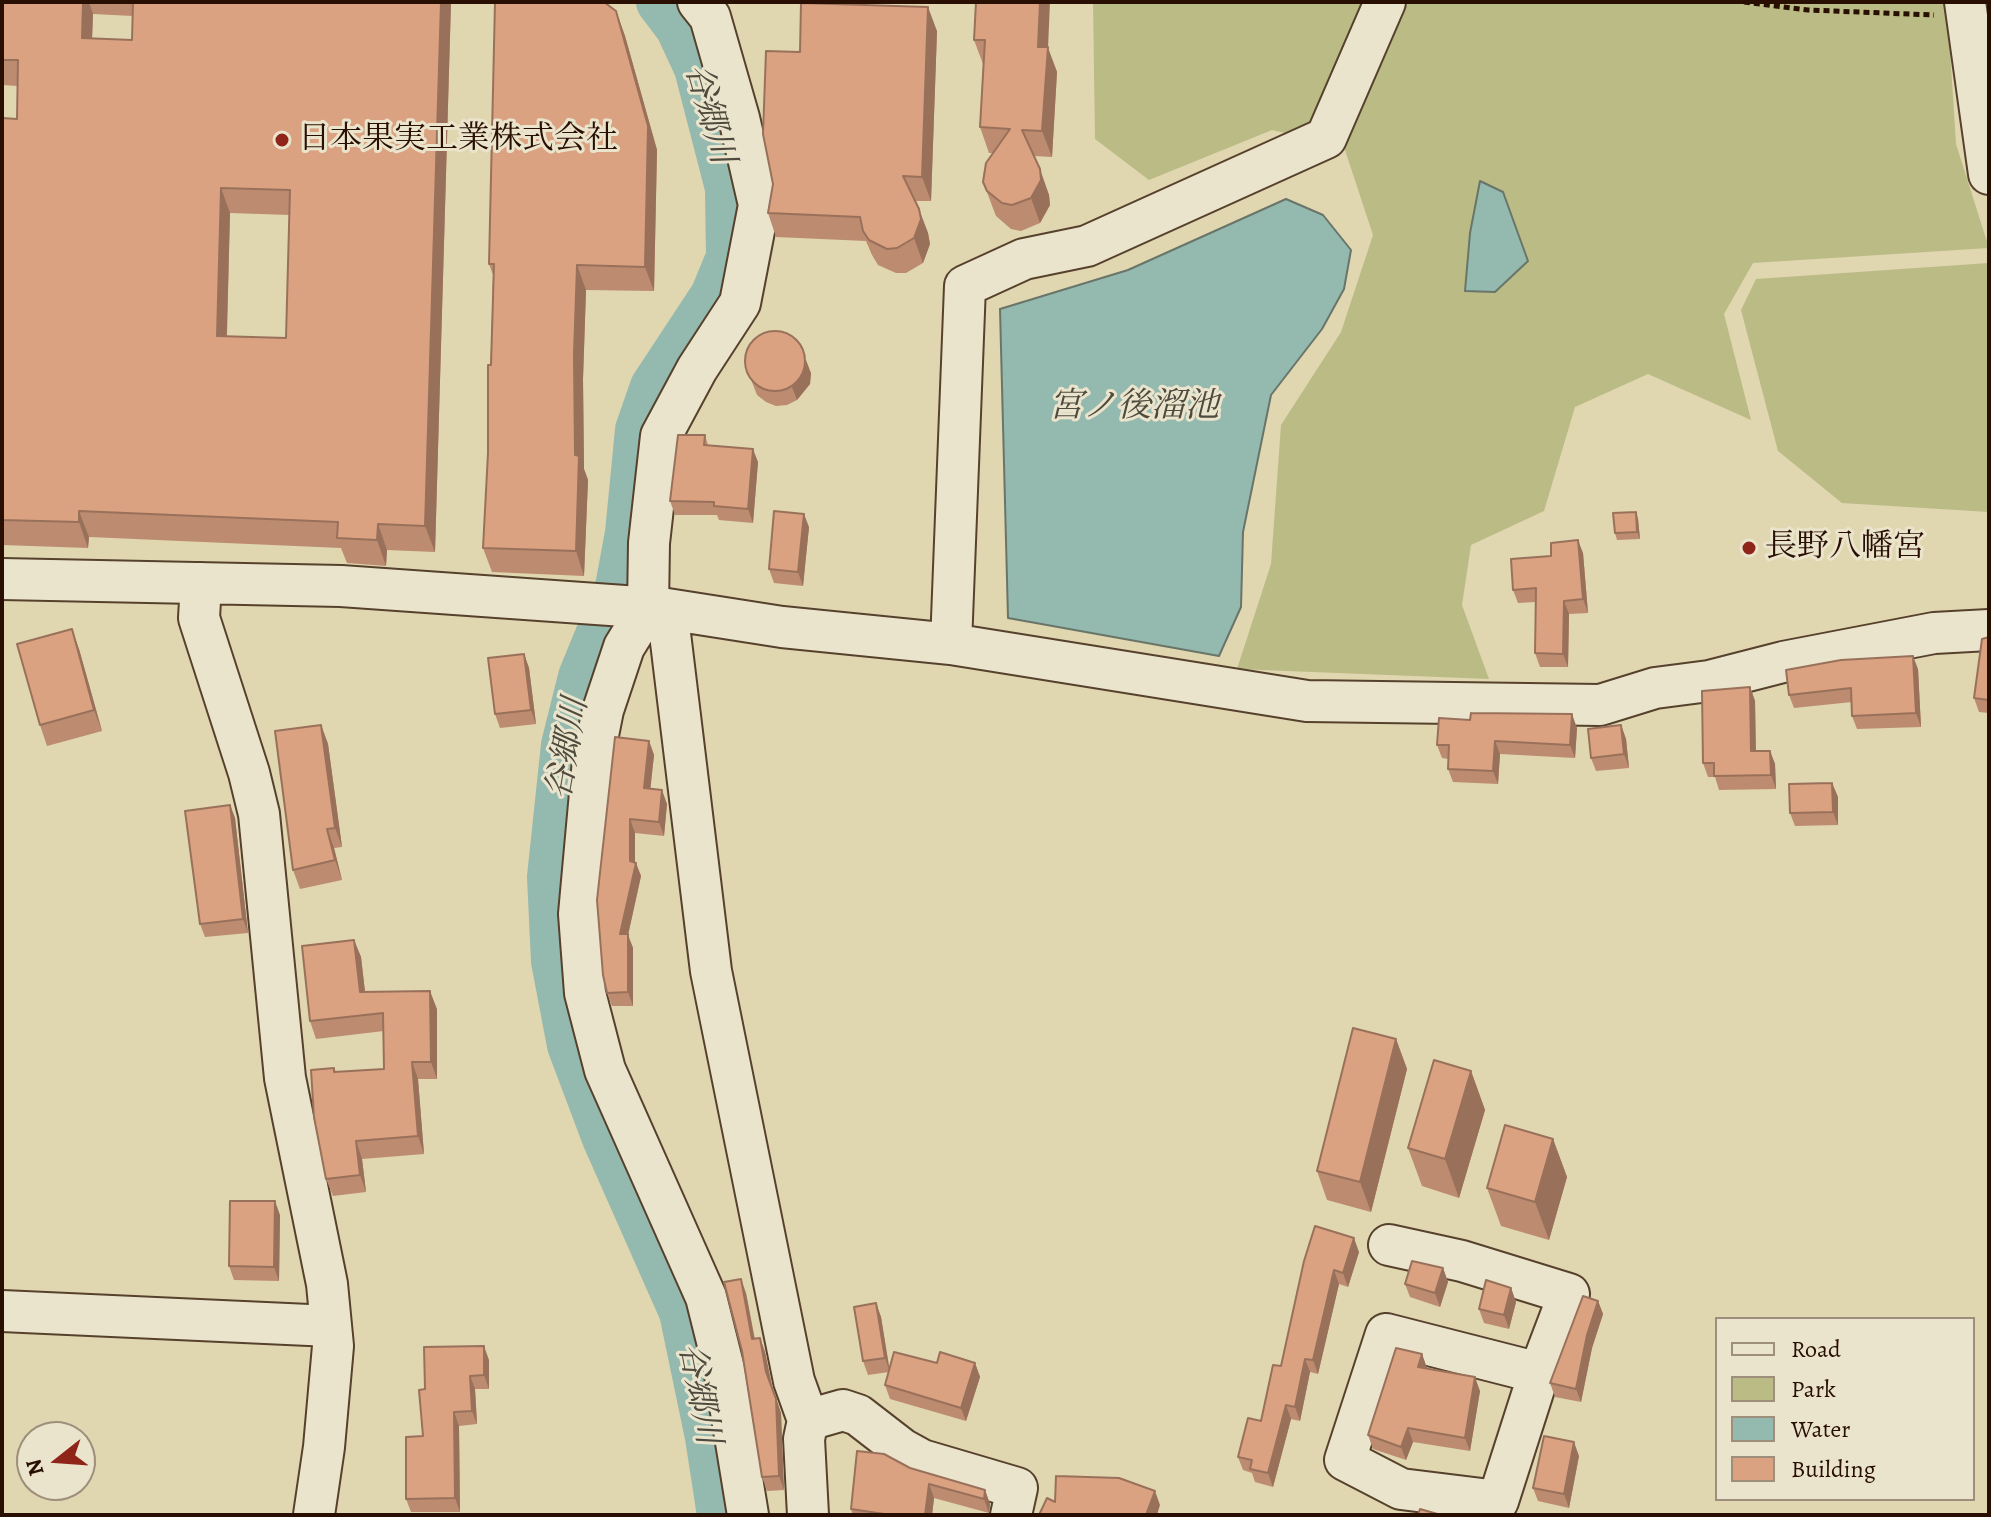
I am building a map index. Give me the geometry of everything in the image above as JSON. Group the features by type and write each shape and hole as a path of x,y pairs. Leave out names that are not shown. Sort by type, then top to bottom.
{"street":[{"path":"698,2 710,17 739,118 759,205 740,303 697,369 661,436 649,543 649,608 711,971 794,1381 808,1420 804,1439 808,1515"},
{"path":"951,644 965,286 1024,259 1087,246 1326,138 1385,2"},
{"path":"1966,9 1989,174"},
{"path":"2,579 341,586 649,608 782,627 951,644 1307,701 1600,705 1655,688 1709,681 1783,662 1934,633 1989,630"},
{"path":"201,583 199,618 249,773 259,814 285,1078 327,1284 333,1346 314,1515"},
{"path":"649,608 624,647 603,710 593,760 579,914 585,993 605,1070 706,1297 724,1369 748,1515"},
{"path":"1389,1245 1462,1261 1569,1294 1539,1373 1498,1501 1398,1502 1345,1460 1386,1334 1539,1373"},
{"path":"2,1311 331,1326"},
{"path":"808,1420 843,1410 858,1415 902,1449 922,1460 1017,1488 1011,1515"}],"path":[{"path":"1744,2 1808,10 1966,9"}],"green space":[{"path":"1093,2 1947,2 1956,144 1989,248 1753,263 1724,314 1751,420 1648,374 1575,407 1544,511 1471,545 1462,605 1489,679 1237,669 1271,564 1281,425 1341,332 1373,235 1344,147 1272,130 1149,180 1095,139"},
{"path":"1989,263 1989,512 1842,503 1778,451 1741,310 1756,279"}],"water":[{"path":"1480,181 1503,192 1528,261 1495,292 1465,291 1470,233"},
{"name":"宮ノ後溜池","path":"1286,199 1323,215 1351,250 1344,289 1322,329 1271,395 1243,532 1241,607 1219,656 1008,618 1000,309 1128,270"}],"building":[{"path":"2,2 83,2 82,38 132,40 133,2 441,2 425,526 378,524 377,540 337,538 338,522 79,511 79,522 2,520 2,118 17,119 18,60 2,60","holes":["221,188 290,190 286,338 217,336"]},
{"path":"495,2 604,2 616,11 648,126 645,267 577,265 574,354 575,455 579,456 576,551 483,548 494,264 489,264"},
{"path":"976,2 1040,2 1038,47 1048,47 1042,131 1022,130 1040,169 1041,180 1031,198 1012,205 1002,203 987,191 983,182 986,163 1010,129 980,127 985,40 974,40"},
{"path":"801,3 928,7 922,177 903,176 921,219 914,238 897,248 887,249 869,240 860,217 768,213 773,184 763,134 766,51 800,52"},
{"path":"775,331 787,333 796,340 803,349 803,373 796,382 787,389 775,391 763,389 754,382 747,373 745,361 747,349 754,340 763,333"},
{"path":"678,435 705,435 704,445 753,449 748,509 714,506 714,502 670,501"},
{"path":"774,511 804,514 798,572 769,569"},
{"path":"1636,512 1637,532 1615,533 1613,513"},
{"path":"1578,540 1583,599 1564,601 1563,654 1535,653 1536,588 1513,590 1511,559 1551,556 1551,543"},
{"path":"72,629 94,710 40,725 17,644"},
{"path":"1989,637 1989,700 1974,698 1982,639"},
{"path":"524,654 531,710 495,714 488,658"},
{"path":"1913,656 1916,713 1852,716 1851,688 1789,695 1786,670 1841,660"},
{"path":"1750,687 1751,751 1770,751 1771,775 1714,776 1714,763 1703,763 1702,691"},
{"path":"1471,713 1572,714 1570,745 1495,741 1493,771 1448,769 1449,745 1437,745 1439,718 1470,720"},
{"path":"321,725 335,828 327,829 335,860 293,870 275,731"},
{"path":"1621,725 1624,754 1591,758 1588,729"},
{"path":"615,737 649,741 644,788 662,790 659,822 630,819 630,861 636,863 620,934 628,934 628,992 607,993 597,900"},
{"path":"1832,783 1833,812 1790,813 1789,784"},
{"path":"230,805 243,919 200,924 185,811"},
{"path":"354,940 360,992 430,991 431,1062 412,1062 418,1136 356,1141 360,1175 326,1179 314,1117 311,1070 384,1069 383,1013 310,1021 302,946"},
{"path":"1353,1028 1396,1039 1360,1182 1317,1171"},
{"path":"1434,1060 1471,1071 1445,1159 1408,1148"},
{"path":"1505,1125 1553,1139 1535,1202 1487,1188"},
{"path":"230,1201 275,1201 274,1267 229,1266"},
{"path":"1315,1226 1354,1238 1343,1273 1334,1270 1313,1360 1305,1359 1295,1407 1286,1405 1268,1473 1250,1469 1252,1460 1238,1457 1248,1418 1261,1421 1273,1365 1281,1366 1304,1261"},
{"path":"1412,1261 1443,1268 1435,1293 1405,1284"},
{"path":"741,1279 752,1339 760,1338 766,1372 776,1399 779,1476 762,1477 742,1351 724,1282"},
{"path":"1486,1280 1511,1288 1504,1315 1479,1309"},
{"path":"1583,1296 1598,1301 1587,1335 1576,1389 1550,1383"},
{"path":"876,1303 885,1358 863,1361 854,1307"},
{"path":"484,1346 484,1375 470,1376 472,1411 454,1412 455,1498 406,1499 406,1437 423,1436 419,1390 425,1389 424,1347"},
{"path":"1396,1348 1422,1354 1418,1367 1475,1377 1465,1438 1408,1428 1401,1447 1368,1435"},
{"path":"894,1352 937,1363 940,1352 975,1363 961,1408 885,1385"},
{"path":"1544,1436 1574,1442 1564,1494 1533,1488"},
{"path":"857,1451 884,1454 910,1468 985,1490 984,1499 929,1484 925,1515 891,1515 851,1509"},
{"path":"1056,1476 1119,1478 1155,1491 1146,1515 1039,1515 1047,1498 1055,1502"},
{"path":"1420,1509 1441,1515 1418,1515"}],"waterway":[{"name":"谷郷川","path":"660,2 679,27 698,68 729,188 730,257 714,296 654,387 639,430 629,533 619,587 582,677 565,745 551,877 555,961 571,1045 606,1138 683,1312 709,1437 721,1515"}],"place":[{"name":"日本果実工業株式会社","path":"282,140"},
{"name":"長野八幡宮","path":"1749,548"}]}
